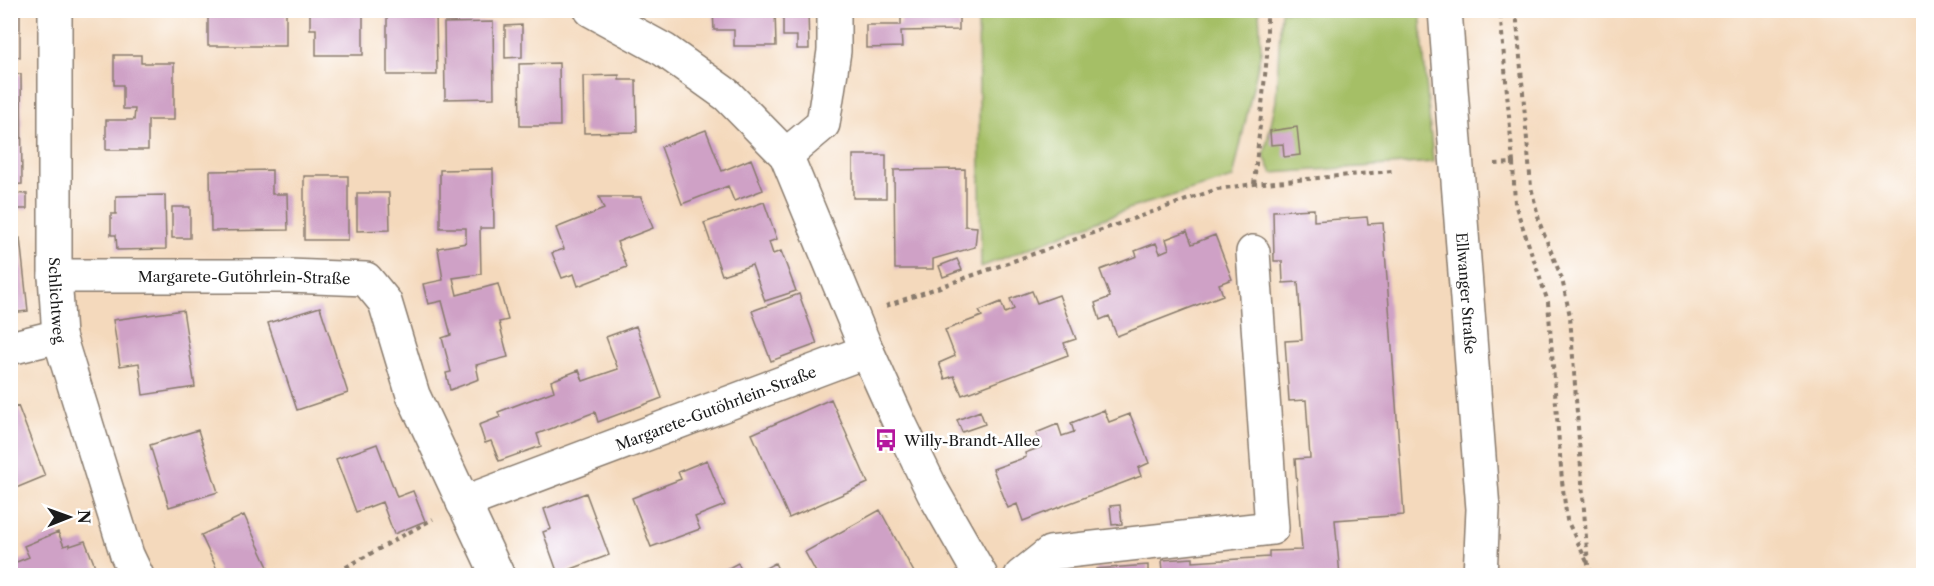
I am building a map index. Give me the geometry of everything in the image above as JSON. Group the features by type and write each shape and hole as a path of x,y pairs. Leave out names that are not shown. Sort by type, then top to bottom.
{"street":[{"name":"Schlichtweg","path":"55,10 55,276 59,336 127,555 137,576"},
{"path":"591,10 664,50 727,95 786,155 867,351 933,492 981,576"},
{"path":"786,155 823,124 834,51 834,10"},
{"name":"Ellwanger Straße","path":"1445,10 1483,509 1480,576"},
{"path":"1021,576 1050,553 1272,528 1253,252"},
{"name":"Margarete-Gutöhrlein-Straße","path":"55,276 289,276 366,279 385,302 413,395 498,576"},
{"path":"10,348 59,336"},
{"name":"Margarete-Gutöhrlein-Straße","path":"463,503 867,351"}],"path":[{"path":"1254,184 1267,56 1267,10"},
{"path":"1500,10 1515,204 1548,302 1567,520 1593,576"},
{"path":"1516,10 1531,187 1540,224 1562,279 1570,316 1588,565"},
{"path":"1495,164 1513,163"},
{"path":"854,317 1217,189 1392,171"},
{"path":"330,576 463,503"}],"green space":[{"path":"978,11 1259,11 1261,51 1233,178 1131,208 981,267"},
{"path":"1281,11 1420,11 1433,162 1272,173 1264,156 1276,101"}],"building":[{"path":"10,10 20,10 20,57 10,57"},
{"path":"208,10 286,10 286,46 208,46"},
{"path":"310,10 363,11 363,55 316,55 316,29 310,29"},
{"path":"387,10 436,10 437,75 387,75"},
{"path":"713,10 775,10 776,46 734,46 734,30 714,30"},
{"path":"783,10 808,10 809,49 797,49 797,36 783,36"},
{"path":"901,10 959,10 959,30 901,31 902,47 866,48 866,25 901,25"},
{"path":"493,22 494,98 445,99 444,23"},
{"path":"522,25 522,57 505,58 505,26"},
{"path":"114,55 141,55 141,63 174,63 174,120 148,120 148,150 106,150 106,120 134,120 135,109 123,109 123,85 114,85"},
{"path":"559,63 560,126 520,126 519,64"},
{"path":"21,74 22,184 10,185 10,75"},
{"path":"619,75 619,80 636,80 637,132 584,133 583,76"},
{"path":"1297,127 1300,155 1284,157 1283,144 1271,145 1270,131"},
{"path":"706,130 722,171 751,159 763,190 734,201 728,186 682,204 661,147"},
{"path":"853,155 886,155 886,198 853,198"},
{"path":"493,169 494,228 480,228 481,274 453,278 457,295 498,284 508,320 499,322 508,357 476,365 479,379 450,390 446,373 451,372 442,338 451,335 442,301 428,304 423,284 443,280 438,248 466,243 466,228 440,228 440,170"},
{"path":"965,169 965,226 977,227 975,247 933,259 933,269 895,269 894,170"},
{"path":"272,170 272,194 287,194 288,230 211,231 210,171"},
{"path":"304,176 348,176 348,240 304,240"},
{"path":"10,193 27,194 27,209 10,209"},
{"path":"357,193 389,193 390,230 357,231"},
{"path":"165,195 166,249 117,250 116,235 111,235 111,214 116,214 116,196"},
{"path":"599,197 641,197 653,228 617,242 627,267 578,286 574,274 562,278 552,253 564,249 556,228 604,209"},
{"path":"764,202 777,239 769,242 773,254 781,251 796,291 765,301 752,265 722,275 704,223"},
{"path":"172,207 190,207 190,238 172,238"},
{"path":"1314,209 1314,221 1367,217 1368,224 1383,223 1404,515 1335,520 1340,576 1096,576 1096,569 1148,565 1148,573 1163,572 1162,560 1193,558 1193,562 1269,557 1269,551 1302,550 1295,459 1310,458 1306,400 1289,401 1285,341 1302,340 1298,282 1283,283 1282,261 1274,261 1273,211"},
{"path":"1187,231 1192,244 1215,235 1232,279 1219,284 1223,295 1117,336 1109,316 1100,320 1095,303 1110,297 1100,270 1137,256 1135,251 1156,243 1160,253 1169,249 1166,239"},
{"path":"20,238 28,311 10,313 10,239"},
{"path":"957,259 962,270 943,277 939,266"},
{"path":"1032,291 1037,303 1059,295 1076,339 1064,343 1068,355 962,395 954,376 945,379 939,363 955,356 945,330 982,316 979,311 1001,302 1005,313 1014,309 1010,299"},
{"path":"799,294 817,344 771,361 752,311"},
{"path":"320,307 348,393 297,410 268,323"},
{"path":"183,310 195,387 143,395 139,363 120,366 113,320"},
{"path":"636,326 662,398 598,422 595,412 537,434 541,446 499,461 491,441 485,443 479,425 500,417 498,412 554,391 551,381 579,370 583,381 618,369 606,337"},
{"path":"831,399 868,483 789,518 752,434"},
{"path":"18,406 45,476 16,488 10,475 10,409"},
{"path":"1104,410 1109,422 1130,414 1149,463 1138,468 1141,476 1023,521 1017,504 1008,508 993,469 1026,457 1025,453 1041,447 1036,433 1058,424 1062,436 1074,432 1071,423"},
{"path":"980,411 985,424 962,432 957,420"},
{"path":"198,430 218,492 169,507 150,445"},
{"path":"377,444 397,497 413,491 425,521 394,534 382,502 356,512 336,459"},
{"path":"707,460 725,505 695,517 700,529 651,547 632,498 681,479 678,472"},
{"path":"586,493 609,555 558,574 543,532 551,529 544,509"},
{"path":"1120,505 1122,524 1112,525 1110,506"},
{"path":"880,510 916,576 818,576 805,552"},
{"path":"244,515 268,567 249,576 220,576 201,535"},
{"path":"58,532 64,546 85,541 99,576 10,576 10,554 14,563 29,557 24,546"},
{"path":"738,563 744,576 713,576"},
{"path":"775,563 781,576 760,576 758,572"}],"place":[{"name":"Willy-Brandt-Allee","path":"886,440"}]}
